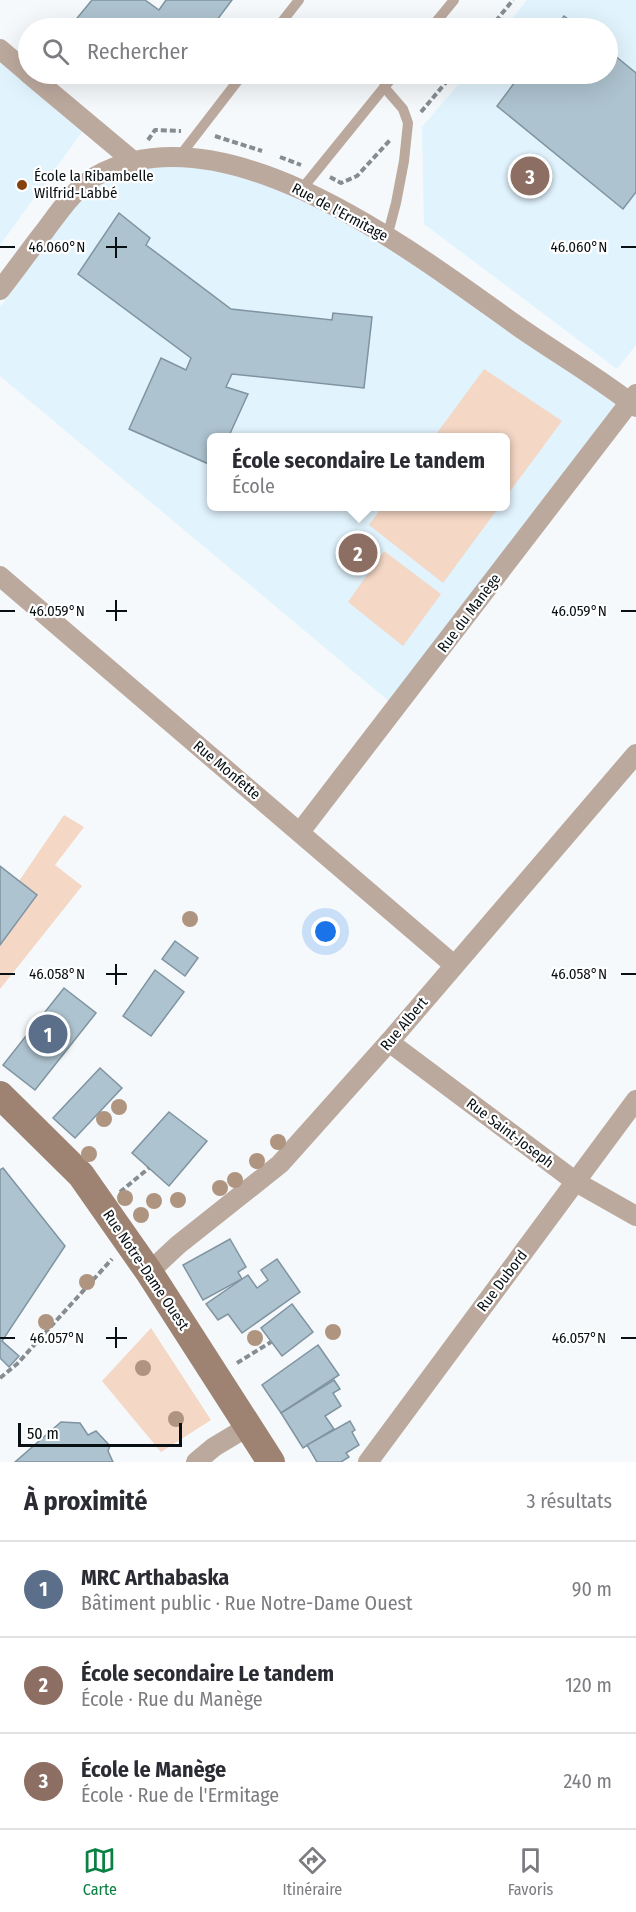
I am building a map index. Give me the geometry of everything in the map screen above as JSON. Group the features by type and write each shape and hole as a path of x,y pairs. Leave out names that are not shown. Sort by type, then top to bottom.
{"street":[{"path":"0,49 18,64"},
{"path":"42,84 133,161"},
{"name":"Rue de l'Ermitage","path":"0,290 69,199 95,176 133,161 156,158 179,157 221,163 248,168 327,202 387,237 634,401"},
{"name":"Rue du Manège","path":"300,832 634,401"},
{"name":"Rue Monfette","path":"0,576 454,965"},
{"name":"Rue Albert","path":"149,1272 178,1245 280,1164 389,1042 636,754"},
{"name":"Rue Saint-Joseph","path":"389,1042 576,1182 636,1215"},
{"name":"Rue Notre-Dame Ouest","path":"0,1095 81,1175 149,1272 271,1462"},
{"name":"Rue Dubord","path":"368,1462 636,1100"},
{"path":"196,1462 214,1447 249,1426"}],"lane":[{"path":"285,18 299,0"},
{"path":"439,18 454,0"},
{"path":"179,157 235,84"},
{"path":"301,190 387,84"},
{"path":"384,87 402,110 408,123 404,161 387,237"}],"path":[{"path":"498,18 513,0"},
{"path":"277,156 316,170 340,183 357,176 386,143 422,111 445,84"},
{"path":"133,161 155,130 199,131 267,152"},
{"path":"117,1194 148,1168"},
{"path":"0,1378 114,1257"},
{"path":"236,1363 272,1342"}],"shaded area":[{"path":"527,0 636,0 636,345 617,369 424,224 422,127 459,84 618,84 618,18 512,18"},
{"name":"École la Ribambelle Wilfrid-Labbé","path":"0,53 18,68 18,84 37,84 87,125 0,245"},
{"path":"174,160 317,196 616,404 391,703 0,376 0,307 92,184"},
{"path":"484,369 562,421 510,491 510,433 437,433"},
{"path":"379,511 496,511 443,583 369,525"},
{"path":"384,551 441,594 403,646 348,602"},
{"path":"64,815 84,827 55,865 82,886 0,989 0,945 37,895 19,881"},
{"path":"151,1328 211,1420 161,1452 102,1381"}],"building":[{"path":"92,0 145,0 159,10 166,0 232,0 218,18 77,18"},
{"path":"618,58 636,73 636,192 623,209 497,106 514,84 618,84"},
{"path":"119,213 150,238 146,245 231,309 332,320 333,313 372,317 364,388 232,374 226,387 248,394 230,433 207,433 207,463 129,429 161,358 186,370 191,358 78,274"},
{"path":"0,866 37,895 0,945"},
{"path":"175,941 198,958 185,976 162,959"},
{"path":"155,970 184,992 151,1036 123,1016"},
{"path":"64,988 96,1013 35,1090 3,1065"},
{"path":"100,1068 122,1088 75,1138 53,1118"},
{"path":"169,1112 207,1141 169,1186 132,1153"},
{"path":"3,1168 65,1246 2,1341 19,1356 9,1367 0,1358 0,1170"},
{"path":"230,1239 246,1267 238,1272 242,1279 203,1300 183,1265"},
{"path":"277,1259 300,1292 242,1333 228,1314 218,1320 206,1304 248,1275 257,1288 268,1280 261,1270"},
{"path":"292,1304 313,1332 282,1356 261,1328"},
{"path":"318,1345 339,1375 281,1413 262,1385"},
{"path":"334,1380 340,1389 333,1393 341,1406 325,1416 334,1429 303,1448 281,1413"},
{"path":"350,1421 355,1430 352,1432 359,1445 346,1453 349,1457 341,1462 317,1462 307,1445"},
{"path":"61,1422 80,1423 88,1435 96,1431 110,1446 108,1451 113,1462 15,1462"}],"place":[{"name":"École le Manège","path":"530,176"},
{"name":"École la Ribambelle Wilfrid-Labbé","path":"22,185"},
{"name":"École secondaire Le tandem","path":"358,553"},
{"name":"MRC Arthabaska","path":"48,1034"}]}
